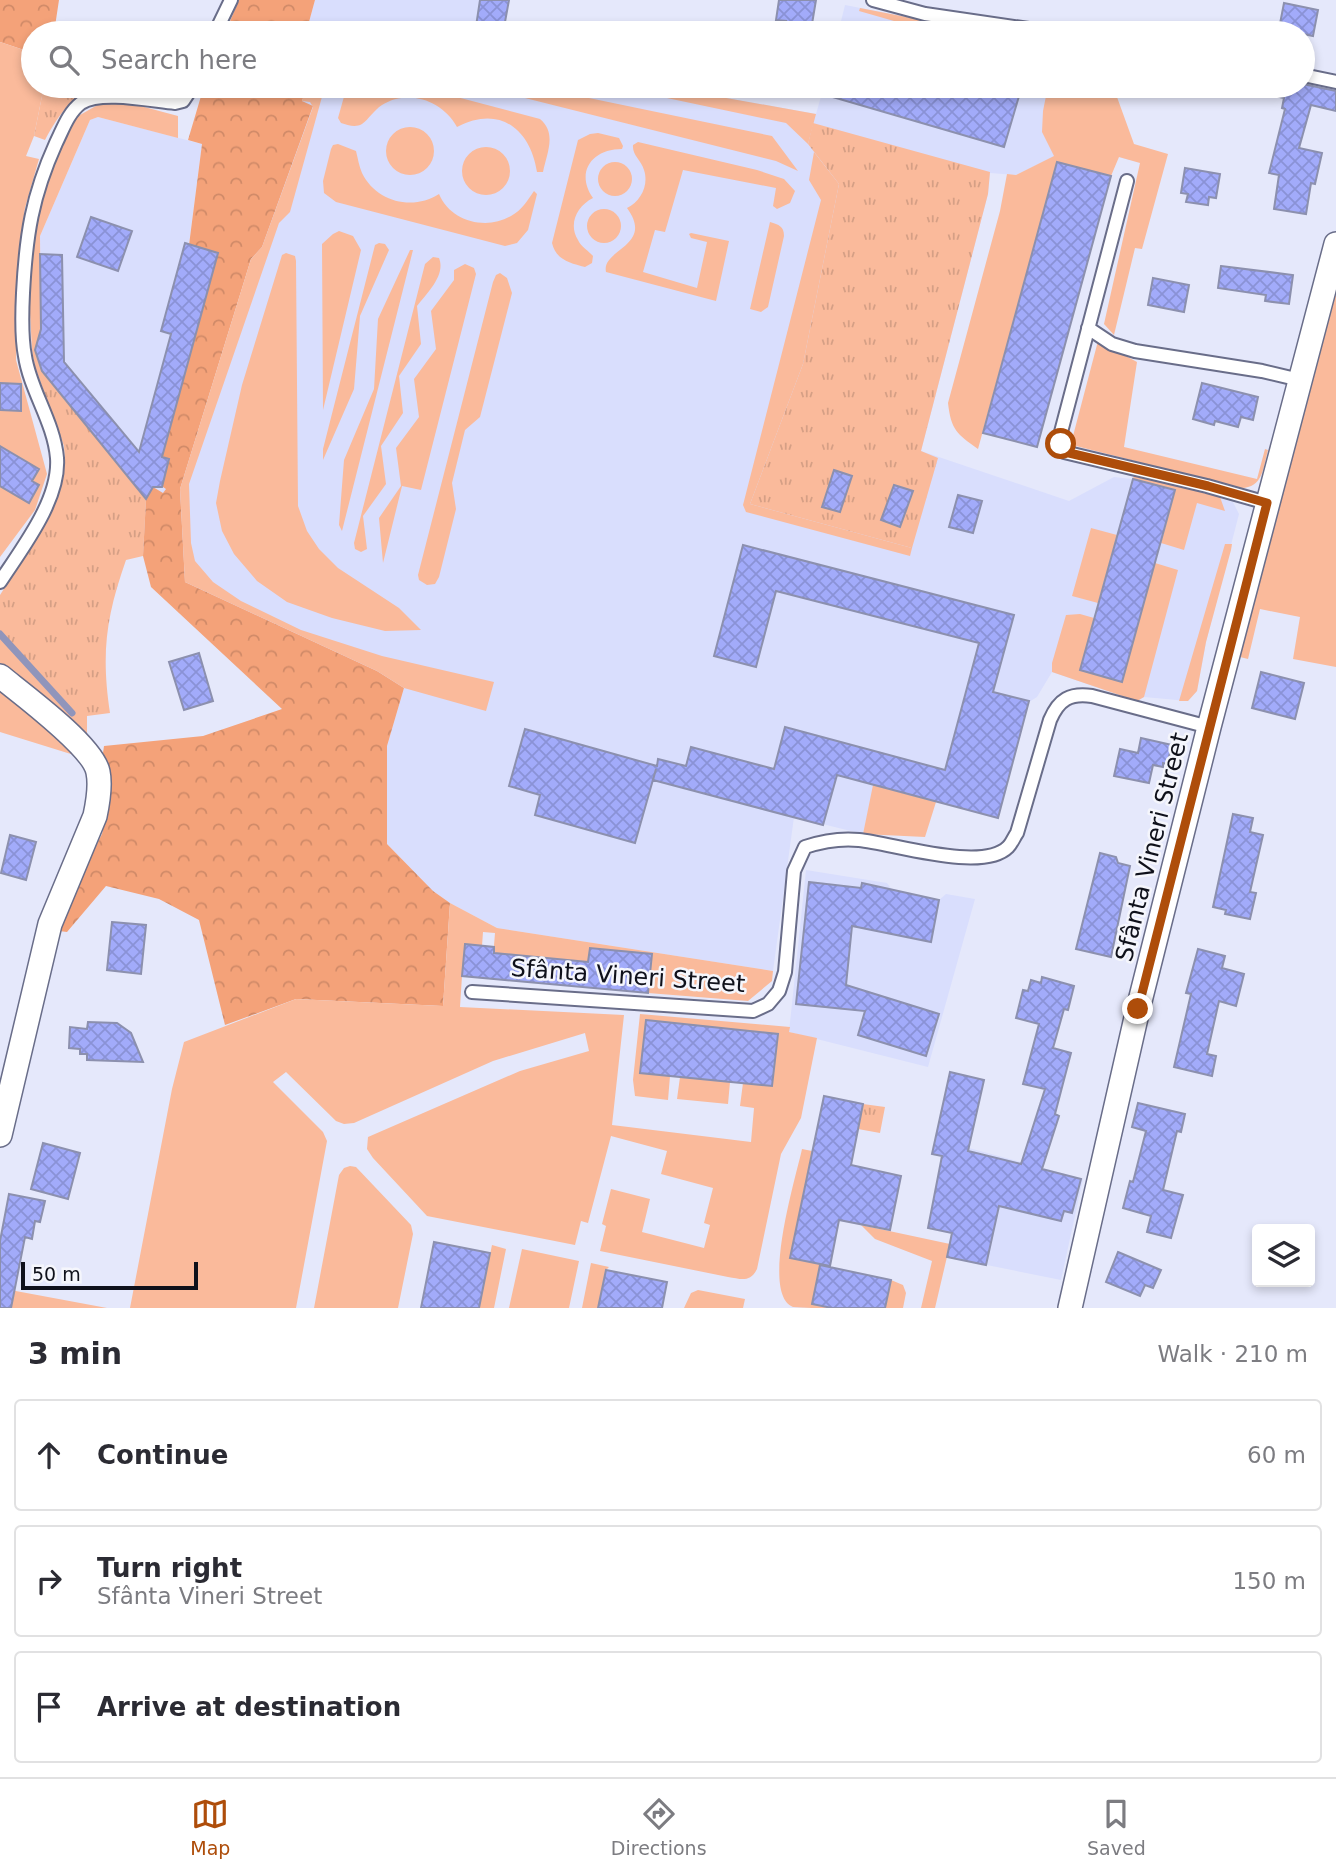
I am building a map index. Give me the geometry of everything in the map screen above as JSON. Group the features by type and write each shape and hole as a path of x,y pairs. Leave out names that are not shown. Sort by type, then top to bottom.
{"street":[{"name":"Sfânta Vineri Street","path":"1070,1308 1138,1009 1336,244"},
{"path":"0,676 55,721 93,760 98,772 99,800 95,816 50,924 0,1135"}],"lane":[{"path":"221,21 231,0"},
{"path":"873,0 925,14 973,21"},
{"path":"1315,78 1336,82"},
{"path":"0,582 40,518 55,478 57,458 48,422 25,358 22,313 28,228 45,169 69,114 82,102 94,98"},
{"path":"122,98 176,103 185,98"},
{"path":"1127,181 1061,432 1061,444 1065,452 1267,503"},
{"path":"1088,328 1112,344 1135,351 1262,371 1300,380"},
{"name":"Sfânta Vineri Street","path":"472,992 753,1011 768,1004 779,991 785,972 794,871 805,848 828,840 858,840 959,858 990,855 1007,848 1017,832 1056,706 1066,697 1078,694 1092,696 1209,727"}],"shaded area":[{"path":"315,0 509,0 505,21 309,21"},
{"path":"845,5 927,21 841,21"},
{"path":"303,98 726,98 816,114 821,98 1116,98 1129,160 1062,153 1016,175 990,173 988,194 921,451 1069,501 1114,477 1132,479 1134,475 1233,502 1239,514 1206,642 1197,691 1188,701 1144,697 1137,701 1052,672 1037,697 1029,702 998,818 874,785 863,834 794,817 773,971 497,928 433,891 387,844 387,746 404,688 185,582 180,489"},
{"path":"98,117 202,144 189,244 218,253 195,336 165,476 167,489 164,494 153,487 146,499 42,371 35,350 41,329 40,236 90,120"},
{"path":"806,870 887,883 893,891 939,900 946,894 975,899 928,1067 789,1032"},
{"path":"969,1148 1083,1179 1061,1280 947,1257"}],"green space":[{"path":"0,0 59,0 56,21 21,21 21,49 0,42"},
{"path":"239,0 315,0 309,21 230,21"},
{"path":"860,8 927,21 894,21 859,11"},
{"path":"0,42 21,49 21,98 42,98 34,136 26,156 39,159 25,208 21,237 16,360 47,474 35,510 0,557"},
{"path":"42,98 77,98 57,119 45,140 34,136"},
{"path":"200,98 303,98 302,101 313,106 262,247 251,259 180,489 185,582 377,671 404,688 387,746 387,844 433,891 450,903 443,1006 296,999 225,1025 199,920 159,899 106,886 67,932 59,931 102,834 109,803 109,769 103,753 104,746 203,736 282,709 151,587 143,556 146,499 153,487 163,493 166,489 157,483 165,476 169,460 162,457 218,253 189,245 202,144 188,140"},
{"path":"303,98 322,98 290,212 279,223 189,484 191,543 195,561 213,582 241,601 301,630 382,656 494,682 486,711 404,688 377,671 185,582 180,489 251,259 262,247 313,107 310,102 302,101"},
{"path":"344,98 403,98 379,107 359,125 341,123 338,118"},
{"path":"413,98 460,98 540,119 549,137 543,172 537,172 527,143 510,125 499,120 486,119 457,127 443,110 424,100"},
{"path":"525,98 589,98 772,136 798,171 776,161"},
{"path":"667,98 726,98 816,114 808,144 786,123"},
{"path":"1046,98 1117,98 1134,144 1168,154 1142,249 1135,248 1114,335 1104,324 1140,163 1119,157 1111,176 1057,162 978,449 956,430 948,403 1000,211 1007,174 1016,175 1054,156 1042,132"},
{"path":"101,103 133,104 178,116 178,138 98,117 90,120 40,236 41,329 35,350 32,350 29,295 39,201 73,119"},
{"path":"813,123 990,172 988,194 921,451 938,458 912,548 750,504 803,364 839,184 808,144"},
{"path":"410,127 427,134 434,151 427,168 410,175 393,168 386,151 393,134"},
{"path":"598,133 619,138 623,146 622,149 602,153 586,171 588,188 593,198 582,206 574,222 579,242 593,256 592,263 585,267 560,257 552,243 578,140"},
{"path":"638,142 757,170 784,179 795,191 790,203 777,209 773,206 776,188 683,170 665,232 655,230 643,272 697,288 707,242 691,238 689,234 729,241 716,301 606,272 611,258 625,246 635,231 634,221 627,208 640,197 645,187 644,170 633,149 633,145"},
{"path":"338,144 356,151 368,183 386,197 396,201 418,202 439,194 451,211 470,221 491,223 511,216 534,191 537,194 528,230 517,243 505,246 336,202 324,193 323,181 331,149"},
{"path":"486,147 503,154 510,171 503,188 486,195 469,188 462,171 469,154"},
{"path":"814,152 839,184 803,364 750,504 912,548 910,556 746,512 743,505 821,200 809,180"},
{"path":"615,162 627,167 632,179 627,191 615,196 603,191 598,179 603,167"},
{"path":"604,209 616,214 621,226 616,238 604,243 592,238 587,226 592,214"},
{"path":"770,222 780,226 784,236 768,307 761,312 750,309"},
{"path":"339,231 353,236 361,250 323,410 322,244"},
{"path":"385,244 389,250 360,316 354,389 323,460 323,449 375,245"},
{"path":"410,250 413,250 342,531 339,525 344,460 374,389 378,319"},
{"path":"286,253 295,256 296,261 298,506 307,531 319,549 338,568 399,608 421,630 385,631 332,618 287,602 257,581 234,554 222,531 216,503 242,385 282,255"},
{"path":"433,257 439,258 440,271 434,284 417,306 421,344 399,376 403,413 381,446 386,484 363,516 367,549 361,552 355,549 354,543 425,264"},
{"path":"465,264 474,268 476,274 421,490 402,486 383,563 379,518 401,486 396,448 419,417 414,379 436,349 431,311 454,280 454,270"},
{"path":"500,273 507,278 512,293 480,417 465,430 452,483 456,509 439,577 435,584 427,585 419,580 418,575 493,282"},
{"path":"1334,296 1336,667 1293,659 1300,617 1260,609 1248,659 1236,656"},
{"path":"1098,341 1137,362 1124,447 1257,479 1265,449 1268,450 1258,481 1254,485 1241,488 1076,446 1073,436"},
{"path":"32,350 35,350 42,371 146,499 143,556 126,560 107,635 106,672 110,713 87,716 87,739 0,663 0,595 46,523 65,462 64,446 35,367"},
{"path":"1134,475 1220,497 1225,511 1197,503 1184,550 1161,543 1175,491 1133,479"},
{"path":"1091,528 1117,535 1098,603 1072,596"},
{"path":"1225,544 1232,544 1231,550 1206,642 1197,691 1188,701 1179,701"},
{"path":"1155,563 1178,570 1144,697 1137,701 1052,672 1052,663 1066,615 1080,614 1094,618 1080,670 1122,681"},
{"path":"0,685 70,747 74,755 0,732"},
{"path":"873,785 936,802 925,837 863,834"},
{"path":"450,903 497,928 773,971 772,981 748,1001 648,993 652,954 590,948 588,962 506,954 493,958 495,933 483,932 482,946 462,976 460,1007 624,1015 612,1125 751,1142 754,1108 740,1106 743,1083 772,1086 777,1034 646,1020 640,1072 670,1076 668,1100 635,1096 633,1080 640,1014 790,1027 789,1032 817,1038 801,1118 781,1154 754,1273 748,1278 737,1279 600,1251 606,1226 602,1224 611,1189 650,1199 642,1232 704,1248 710,1225 704,1223 713,1188 661,1174 667,1151 611,1136 588,1223 581,1221 575,1245 427,1216 367,1149 368,1137 520,1071 589,1051 585,1033 493,1061 354,1123 336,1121 286,1072 273,1082 323,1132 327,1141 296,1308 130,1308 172,1089 184,1042 296,999 443,1006"},
{"path":"680,1077 730,1082 728,1104 677,1099"},
{"path":"863,1104 885,1107 880,1133 858,1129"},
{"path":"802,1149 812,1151 790,1257 820,1264 812,1304 832,1308 793,1307 784,1298 780,1281 783,1234"},
{"path":"356,1167 411,1225 413,1234 398,1308 314,1308 339,1175 344,1168"},
{"path":"861,1225 950,1244 935,1308 921,1308 932,1261 875,1239"},
{"path":"492,1245 506,1249 494,1308 479,1308"},
{"path":"522,1249 579,1261 569,1308 509,1308"},
{"path":"591,1263 609,1267 606,1270 598,1308 582,1308"},
{"path":"891,1280 903,1285 906,1293 903,1308 885,1308"},
{"path":"5,1289 107,1308 0,1308"},
{"path":"698,1290 745,1299 743,1308 684,1308 691,1293"}],"building":[{"path":"480,0 509,0 505,21 477,21"},
{"path":"779,0 816,0 812,21 776,20"},
{"path":"1284,3 1318,10 1315,26 1315,21 1281,21"},
{"path":"1315,87 1336,91 1336,111 1311,105 1299,148 1322,153 1315,184 1311,183 1306,214 1274,209 1279,175 1269,173 1285,109 1282,108 1284,98 1315,98"},
{"path":"836,98 1018,98 1004,147"},
{"path":"1057,162 1111,176 1037,447 983,433"},
{"path":"1185,168 1220,174 1216,198 1209,197 1208,205 1186,202 1188,194 1181,193"},
{"path":"91,217 132,231 118,271 77,257"},
{"path":"185,243 218,253 162,457 169,459 162,487 153,487 146,499 42,371 35,350 41,329 40,254 62,255 64,362 139,452 171,334 161,331"},
{"path":"1221,266 1293,275 1289,304 1265,301 1266,295 1218,288"},
{"path":"1153,278 1189,285 1184,312 1148,305"},
{"path":"0,383 21,384 21,411 0,410"},
{"path":"1202,383 1258,397 1253,420 1241,417 1238,427 1215,421 1214,425 1193,419"},
{"path":"0,446 39,469 32,481 39,485 29,503 0,486"},
{"path":"834,470 852,476 840,512 822,507"},
{"path":"1133,479 1175,490 1122,682 1080,670"},
{"path":"894,485 913,491 900,527 881,520"},
{"path":"958,495 982,501 973,533 949,527"},
{"path":"743,545 1014,615 993,692 1029,701 998,818 837,775 823,825 653,780 656,769 635,843 535,815 540,795 509,786 525,729 657,766 658,759 686,766 691,747 774,769 785,727 945,770 979,643 776,591 756,667 714,656"},
{"path":"199,653 213,701 184,710 169,662"},
{"path":"1261,672 1304,683 1295,719 1252,708"},
{"path":"1141,738 1172,745 1167,764 1163,763 1163,767 1153,765 1149,783 1114,776 1120,749 1138,753"},
{"path":"1233,814 1253,818 1250,832 1263,835 1250,892 1256,893 1250,919 1225,914 1226,910 1213,907"},
{"path":"10,835 36,842 26,880 1,873"},
{"path":"1100,853 1116,857 1118,863 1130,866 1111,957 1076,949"},
{"path":"809,882 861,888 862,883 939,900 931,942 852,926 846,985 939,1014 926,1056 858,1035 865,1011 796,1004"},
{"path":"112,922 146,925 141,974 107,970"},
{"path":"465,944 494,947 494,953 588,962 590,948 652,954 648,993 462,976"},
{"path":"1198,949 1225,956 1222,968 1244,974 1236,1006 1219,1001 1207,1054 1216,1056 1212,1076 1174,1067 1191,994 1186,993"},
{"path":"1042,977 1074,986 1053,1048 1071,1053 1055,1114 1059,1116 1042,1169 1081,1179 1072,1213 1064,1211 1061,1221 999,1206 986,1265 947,1257 952,1233 928,1228 942,1156 932,1154 950,1072 984,1080 968,1151 1021,1164 1045,1089 1023,1084 1039,1024 1016,1018 1023,990 1028,991 1031,980 1041,983"},
{"path":"646,1020 778,1034 772,1086 640,1073"},
{"path":"88,1022 117,1023 131,1033 143,1062 87,1060 87,1054 80,1054 80,1049 69,1048 70,1027 87,1029"},
{"path":"824,1096 863,1104 851,1165 901,1176 890,1230 839,1220 830,1266 790,1258"},
{"path":"1138,1103 1185,1114 1181,1132 1177,1131 1163,1190 1183,1195 1171,1238 1147,1232 1151,1216 1123,1208 1130,1181 1133,1182 1146,1131 1132,1127"},
{"path":"43,1143 80,1153 68,1199 31,1189"},
{"path":"9,1194 45,1201 40,1222 35,1221 32,1239 25,1237 11,1308 0,1308 0,1241"},
{"path":"434,1242 490,1253 479,1308 421,1308"},
{"path":"1118,1252 1161,1270 1153,1288 1145,1285 1140,1296 1106,1282"},
{"path":"820,1265 891,1280 885,1308 832,1308 812,1304"},
{"path":"606,1270 667,1282 662,1308 598,1308"}],"waterway":[{"path":"0,634 72,713"}],"route":[{"path":"1061,444 1065,452 1267,503 1138,1009"}]}
